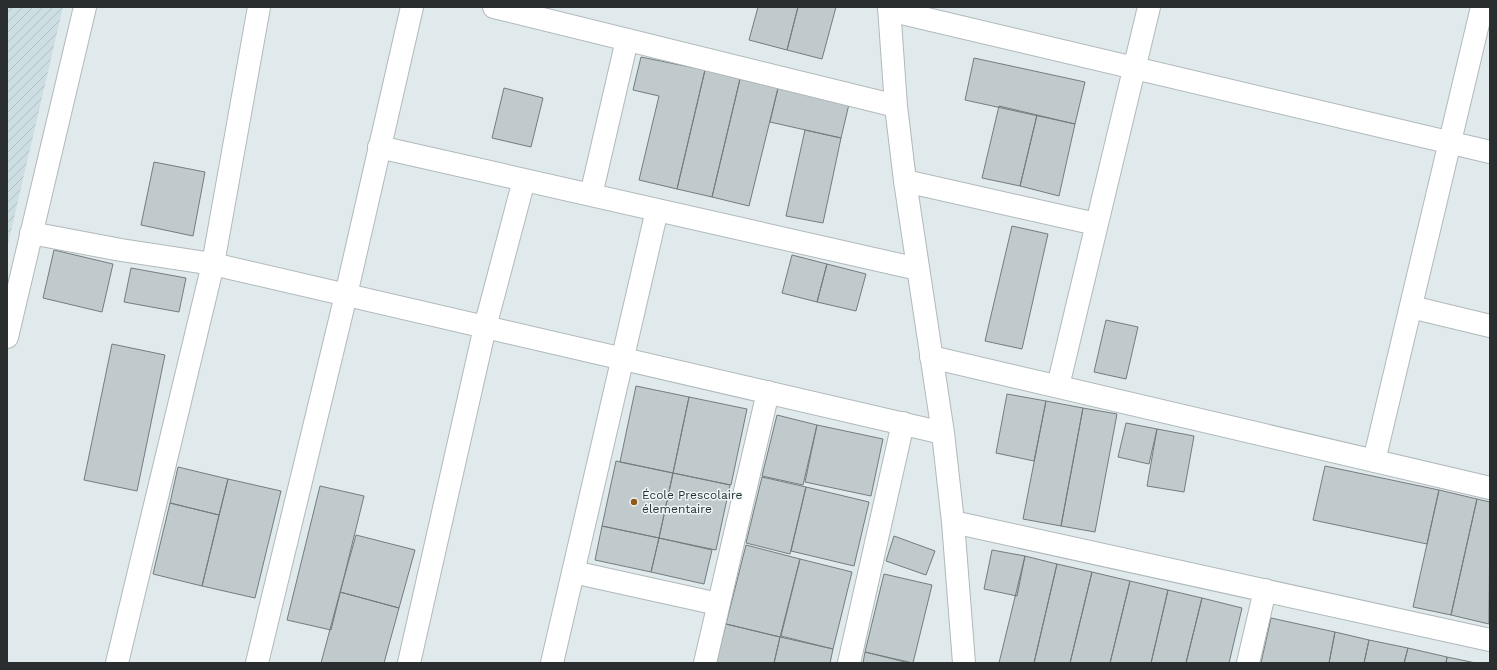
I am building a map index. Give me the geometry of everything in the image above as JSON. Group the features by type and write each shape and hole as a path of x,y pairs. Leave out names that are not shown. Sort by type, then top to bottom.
{"street":[{"path":"7,337 85,7"},
{"path":"121,662 213,264 258,7"},
{"path":"257,663 346,295 412,7"},
{"path":"494,7 896,106"},
{"path":"1058,386 1149,7"},
{"path":"1374,461 1482,7"},
{"path":"964,663 953,522 943,432 905,181 896,106 889,8 1134,68 1490,152"},
{"path":"591,195 627,40"},
{"path":"379,147 918,269"},
{"path":"409,663 486,327 524,180"},
{"path":"905,181 1096,224"},
{"path":"552,663 657,210"},
{"path":"31,233 121,250 213,264 943,432"},
{"path":"1411,307 1490,326"},
{"path":"931,357 1490,488"},
{"path":"705,663 768,392"},
{"path":"849,663 903,423"},
{"path":"953,522 1490,640"},
{"path":"573,572 718,604"},
{"path":"1248,663 1265,590"}],"shaded area":[{"path":"7,7 63,7 7,248"}],"building":[{"path":"758,7 798,7 787,50 749,40"},
{"path":"798,7 836,7 822,59 787,50"},
{"path":"641,57 705,70 677,189 639,180 659,96 633,90"},
{"path":"974,58 1085,82 1075,124 965,100"},
{"path":"705,70 740,79 712,197 677,189"},
{"path":"740,79 778,88 749,206 712,197"},
{"path":"504,88 543,98 531,147 492,138"},
{"path":"778,88 849,104 841,138 770,122"},
{"path":"999,106 1037,115 1020,186 982,178"},
{"path":"1037,115 1075,124 1059,196 1020,186"},
{"path":"805,130 841,138 823,223 786,216"},
{"path":"154,162 205,172 193,236 141,225"},
{"path":"1012,226 1048,234 1022,349 985,341"},
{"path":"54,250 113,264 102,312 43,298"},
{"path":"792,255 827,264 817,302 782,293"},
{"path":"827,264 866,274 856,311 817,302"},
{"path":"131,268 186,278 179,312 124,302"},
{"path":"1106,320 1138,327 1126,379 1094,372"},
{"path":"112,344 165,355 137,491 84,480"},
{"path":"636,386 689,397 673,473 620,462"},
{"path":"1007,394 1046,401 1034,461 996,453"},
{"path":"689,397 747,409 731,485 673,473"},
{"path":"1046,401 1083,408 1061,526 1023,519"},
{"path":"1083,408 1117,414 1095,532 1061,526"},
{"path":"777,415 817,425 803,485 762,476"},
{"path":"1126,423 1157,429 1149,464 1118,457"},
{"path":"817,425 883,439 871,496 805,482"},
{"path":"1157,429 1194,436 1184,492 1147,486"},
{"path":"616,461 673,473 659,538 602,526"},
{"path":"1325,466 1439,490 1427,544 1313,520"},
{"path":"178,467 228,479 219,515 170,503"},
{"path":"673,473 730,485 716,550 659,538"},
{"path":"762,477 806,487 790,554 746,543"},
{"path":"228,479 281,491 255,598 202,586"},
{"path":"320,486 364,496 331,630 287,620"},
{"path":"806,487 869,502 854,566 791,551"},
{"path":"1439,490 1477,499 1451,615 1413,607"},
{"path":"1477,499 1490,502 1489,624 1451,615"},
{"path":"170,503 219,515 202,586 153,574"},
{"path":"602,526 659,538 651,572 595,560"},
{"path":"356,535 415,550 399,608 340,592"},
{"path":"894,536 935,551 926,575 886,561"},
{"path":"659,538 712,550 704,584 651,572"},
{"path":"746,545 800,559 780,637 726,624"},
{"path":"992,550 1025,556 1017,596 984,589"},
{"path":"1025,556 1057,564 1034,663 999,663"},
{"path":"800,559 852,572 833,649 781,636"},
{"path":"1057,564 1092,572 1070,663 1034,663"},
{"path":"1092,572 1130,581 1110,663 1070,663"},
{"path":"884,574 932,585 913,663 865,652"},
{"path":"1130,581 1168,590 1151,663 1110,663"},
{"path":"1168,590 1202,598 1186,663 1151,663"},
{"path":"340,592 399,608 384,663 321,663"},
{"path":"1202,598 1242,608 1229,663 1186,663"},
{"path":"1271,618 1335,632 1329,663 1261,663"},
{"path":"726,624 780,637 774,663 716,663"},
{"path":"1335,632 1369,640 1364,663 1329,663"},
{"path":"780,637 833,649 830,663 774,663"},
{"path":"1369,640 1408,648 1404,663 1364,663"},
{"path":"1408,648 1447,657 1446,663 1404,663"},
{"path":"865,652 909,663 863,663"},
{"path":"1447,657 1476,663 1446,663"}],"place":[{"name":"École Prescolaire élementaire","path":"634,502"}]}
